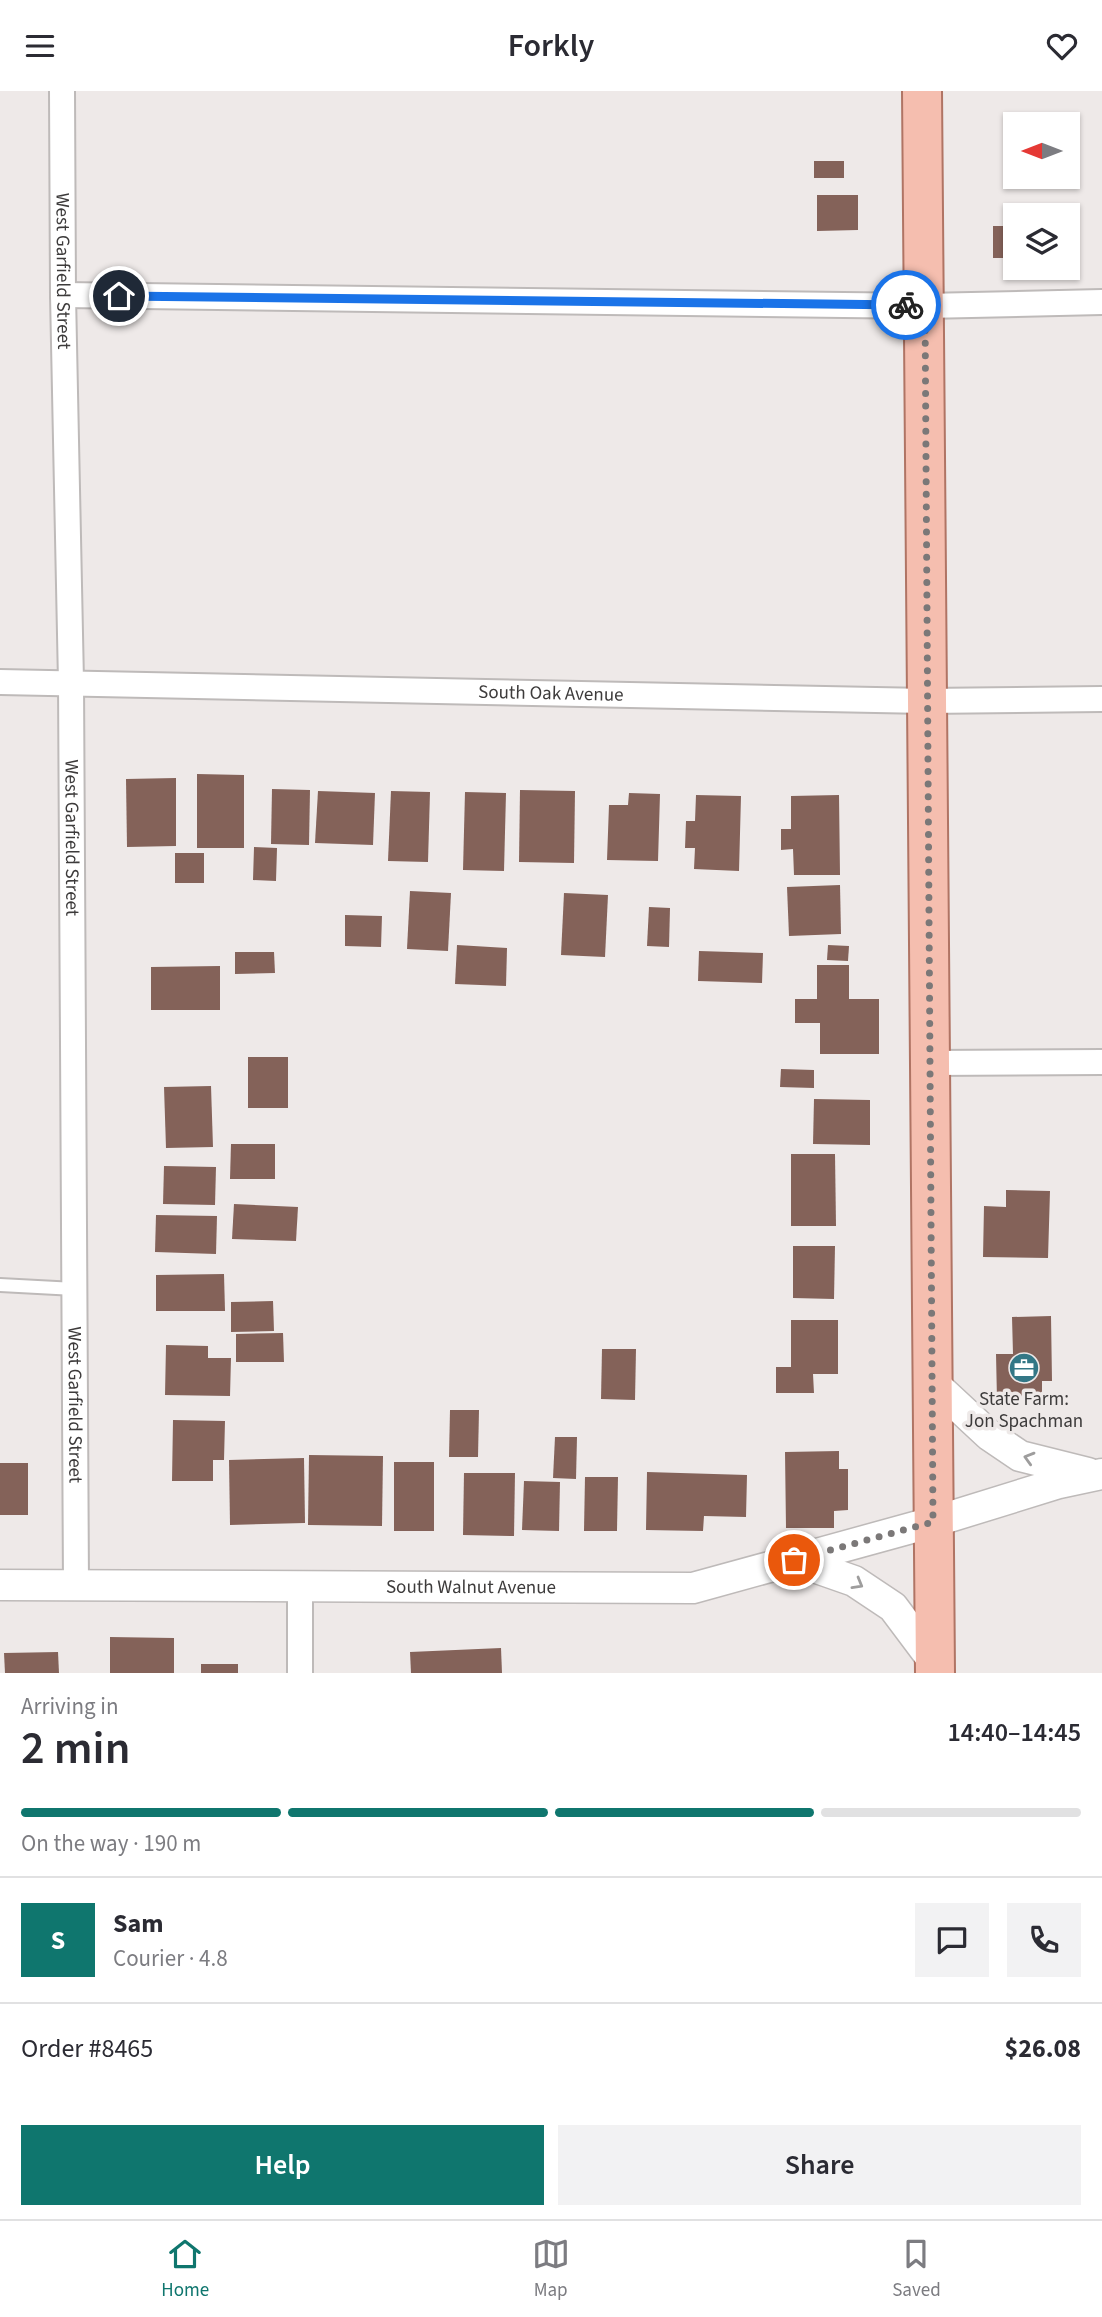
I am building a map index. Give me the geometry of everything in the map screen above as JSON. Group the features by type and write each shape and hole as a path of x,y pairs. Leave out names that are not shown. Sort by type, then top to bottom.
{"main road":[{"path":"922,91 935,1668"}],"street":[{"name":"West Garfield Street","path":"62,91 63,295 71,682 76,1586"},
{"path":"63,295 925,306 1102,302"},
{"name":"South Oak Avenue","path":"0,682 926,701 1102,699"},
{"path":"930,1063 1102,1062"},
{"path":"932,1382 989,1435 1020,1456 1099,1474"},
{"name":"South Walnut Avenue","path":"0,1585 694,1588 933,1522 1059,1483 1099,1474"},
{"path":"794,1560 855,1581 893,1607 935,1668"},
{"path":"300,1588 300,1673"}],"lane":[{"path":"0,1286 75,1289"}],"building":[{"path":"814,161 844,161 844,178 814,178"},
{"path":"817,195 858,195 858,230 817,231"},
{"path":"993,226 1003,226 1003,258 993,258"},
{"path":"197,774 244,775 244,848 197,848"},
{"path":"176,778 176,846 127,847 126,779"},
{"path":"272,789 310,790 309,845 271,844"},
{"path":"520,790 575,791 574,863 519,862"},
{"path":"318,791 375,793 373,845 315,843"},
{"path":"391,791 430,792 428,862 388,861"},
{"path":"465,792 506,793 504,871 463,870"},
{"path":"629,793 660,794 658,861 607,860 609,805 628,805"},
{"path":"696,795 741,796 739,871 694,869 695,848 685,848 686,821 695,821"},
{"path":"839,795 840,875 794,875 793,849 781,850 781,829 791,829 791,796"},
{"path":"254,847 277,848 276,881 253,880"},
{"path":"175,853 204,853 204,883 175,883"},
{"path":"840,885 841,934 789,936 787,887"},
{"path":"410,891 451,893 448,951 407,949"},
{"path":"564,893 608,895 605,957 561,955"},
{"path":"649,907 670,908 669,947 647,946"},
{"path":"345,915 382,916 381,947 345,946"},
{"path":"457,945 507,948 506,986 455,984"},
{"path":"828,945 849,946 848,961 827,960"},
{"path":"699,951 763,953 762,983 698,981"},
{"path":"235,952 274,952 275,973 235,974"},
{"path":"817,965 849,965 849,999 879,999 879,1054 820,1054 820,1023 795,1023 795,999 817,999"},
{"path":"220,966 220,1010 151,1010 151,967"},
{"path":"248,1057 288,1057 288,1108 248,1108"},
{"path":"781,1069 814,1070 814,1088 780,1087"},
{"path":"211,1086 213,1147 166,1148 164,1087"},
{"path":"814,1099 870,1100 870,1145 813,1144"},
{"path":"231,1144 275,1144 275,1179 230,1179"},
{"path":"791,1154 835,1154 836,1226 791,1226"},
{"path":"164,1166 216,1167 215,1205 163,1204"},
{"path":"1006,1190 1050,1191 1048,1258 983,1257 984,1206 1006,1207"},
{"path":"234,1204 298,1207 296,1241 232,1239"},
{"path":"156,1215 217,1216 216,1254 155,1252"},
{"path":"793,1246 835,1246 834,1299 793,1298"},
{"path":"224,1274 225,1311 156,1311 156,1275"},
{"path":"273,1301 274,1331 231,1332 231,1302"},
{"name":"State Farm: Jon Spachman","path":"1051,1316 1052,1381 1042,1381 1042,1399 997,1400 996,1354 1013,1354 1012,1317"},
{"path":"791,1320 838,1320 838,1374 813,1374 814,1393 776,1393 776,1367 791,1367"},
{"path":"283,1333 284,1362 236,1362 236,1334"},
{"path":"166,1345 208,1346 208,1358 231,1358 230,1396 165,1395"},
{"path":"602,1349 636,1349 635,1400 601,1399"},
{"path":"450,1410 479,1410 478,1457 449,1457"},
{"path":"173,1420 225,1421 224,1460 213,1460 213,1481 172,1481"},
{"path":"555,1437 577,1437 576,1479 553,1478"},
{"path":"839,1451 839,1469 848,1469 848,1510 834,1511 834,1528 786,1528 785,1452"},
{"path":"309,1455 383,1456 382,1526 308,1525"},
{"path":"304,1458 305,1523 230,1525 229,1460"},
{"path":"394,1462 434,1462 434,1531 394,1531"},
{"path":"0,1463 28,1463 28,1515 0,1515"},
{"path":"647,1472 747,1475 746,1517 704,1516 703,1531 646,1530"},
{"path":"464,1473 515,1473 514,1536 463,1535"},
{"path":"585,1477 618,1477 617,1531 584,1531"},
{"path":"524,1481 560,1482 559,1531 522,1530"},
{"path":"110,1637 174,1638 174,1673 110,1673"},
{"path":"501,1648 502,1673 411,1673 410,1652"},
{"path":"58,1652 59,1673 5,1673 4,1653"},
{"path":"201,1664 238,1664 238,1673 201,1673"}],"way so far":[{"path":"794,1560 933,1522 925,306 906,305"}],"place":[{"name":"State Farm: Jon Spachman","path":"1024,1368"}],"route":[{"path":"119,296 906,305"}]}
